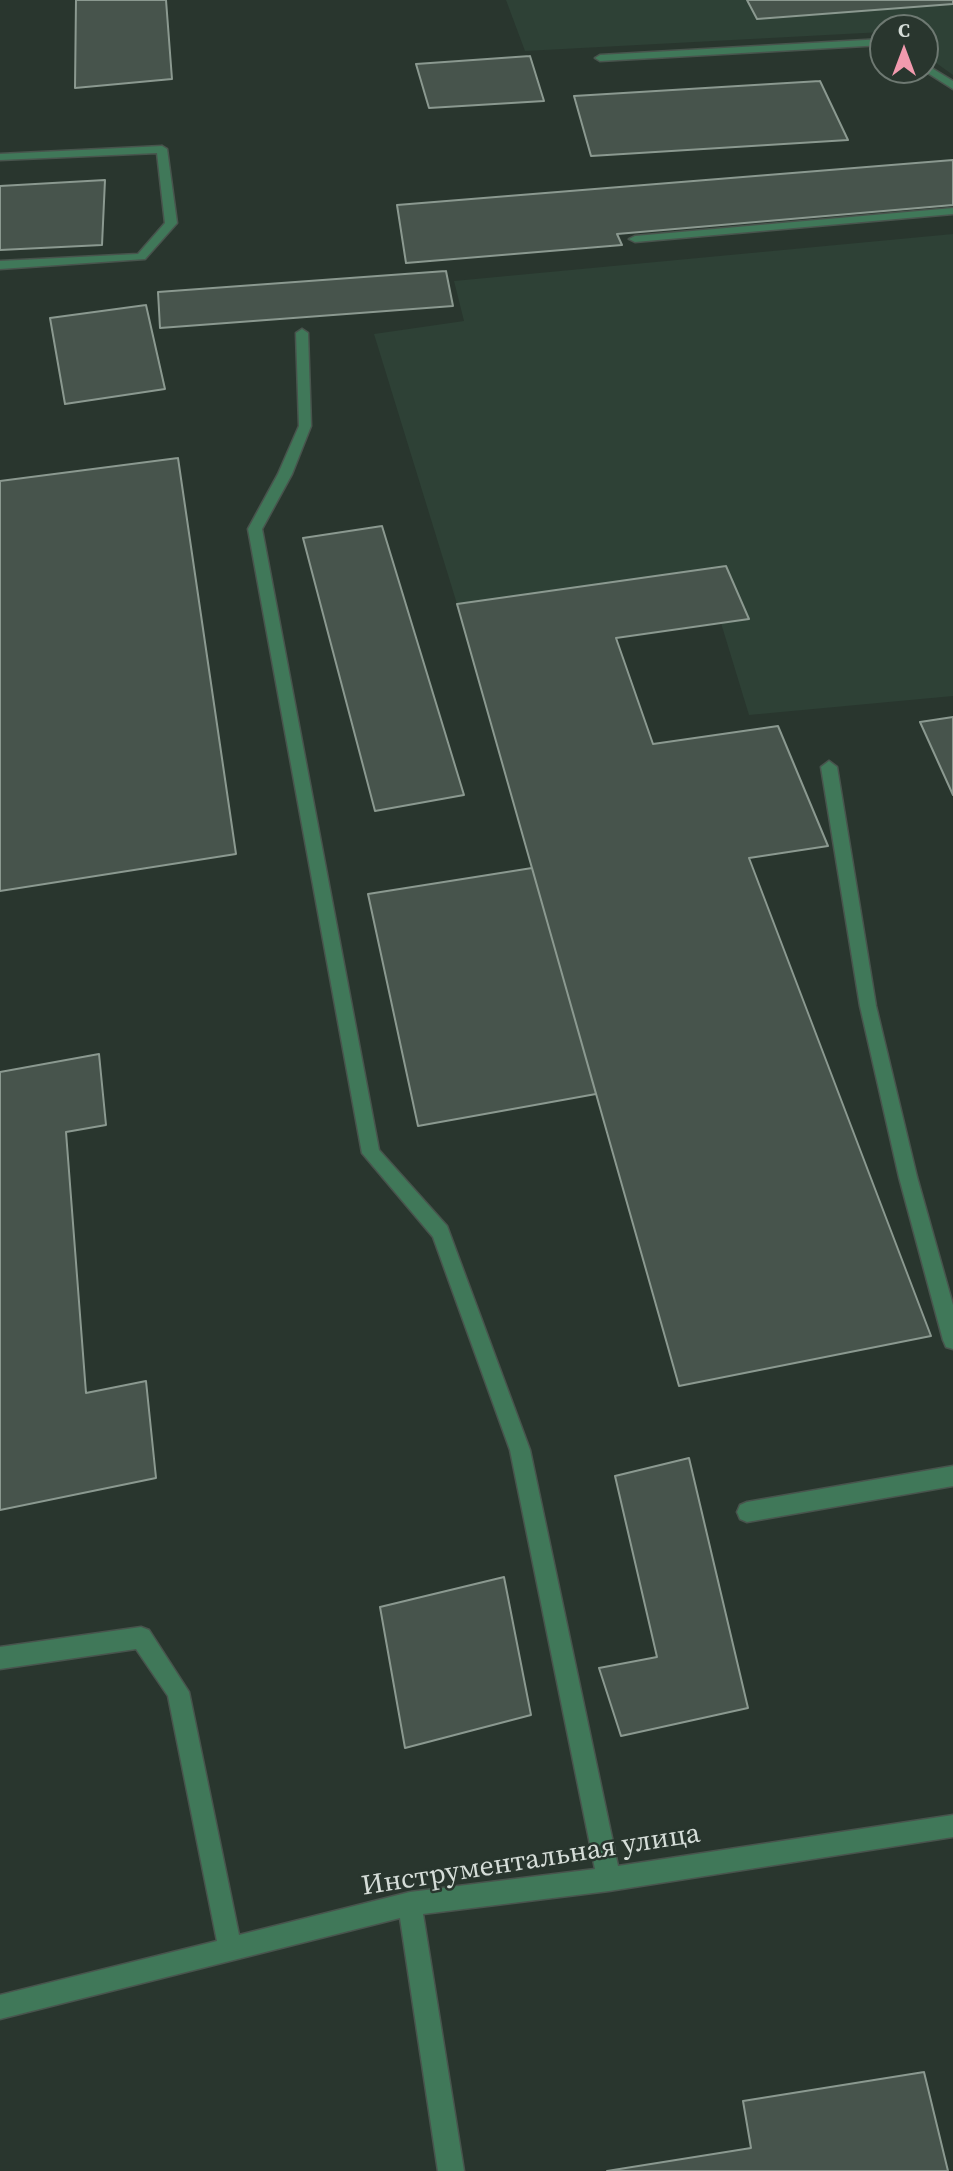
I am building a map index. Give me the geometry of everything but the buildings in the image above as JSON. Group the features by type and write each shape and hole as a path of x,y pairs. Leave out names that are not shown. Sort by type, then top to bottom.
{"street":[{"path":"600,58 869,43"},
{"path":"0,157 162,149 171,223 141,257 0,265"},
{"path":"635,239 953,211"},
{"path":"302,333 304,426 285,474 255,529 371,1153 440,1231 520,1450 608,1879"},
{"path":"829,767 868,1006 908,1177 953,1340"},
{"path":"747,1513 953,1476"},
{"path":"0,1658 141,1638 178,1692 230,1949"},
{"name":"Инструментальная улица","path":"0,2007 410,1904 608,1879 953,1826"},
{"path":"410,1904 451,2171"}],"shaded area":[{"path":"506,0 953,0 953,75 939,65 939,14 869,14 869,33 525,51"},
{"path":"953,234 953,696 749,715 721,623 748,618 726,566 457,604 374,334 464,321 454,281"}]}
